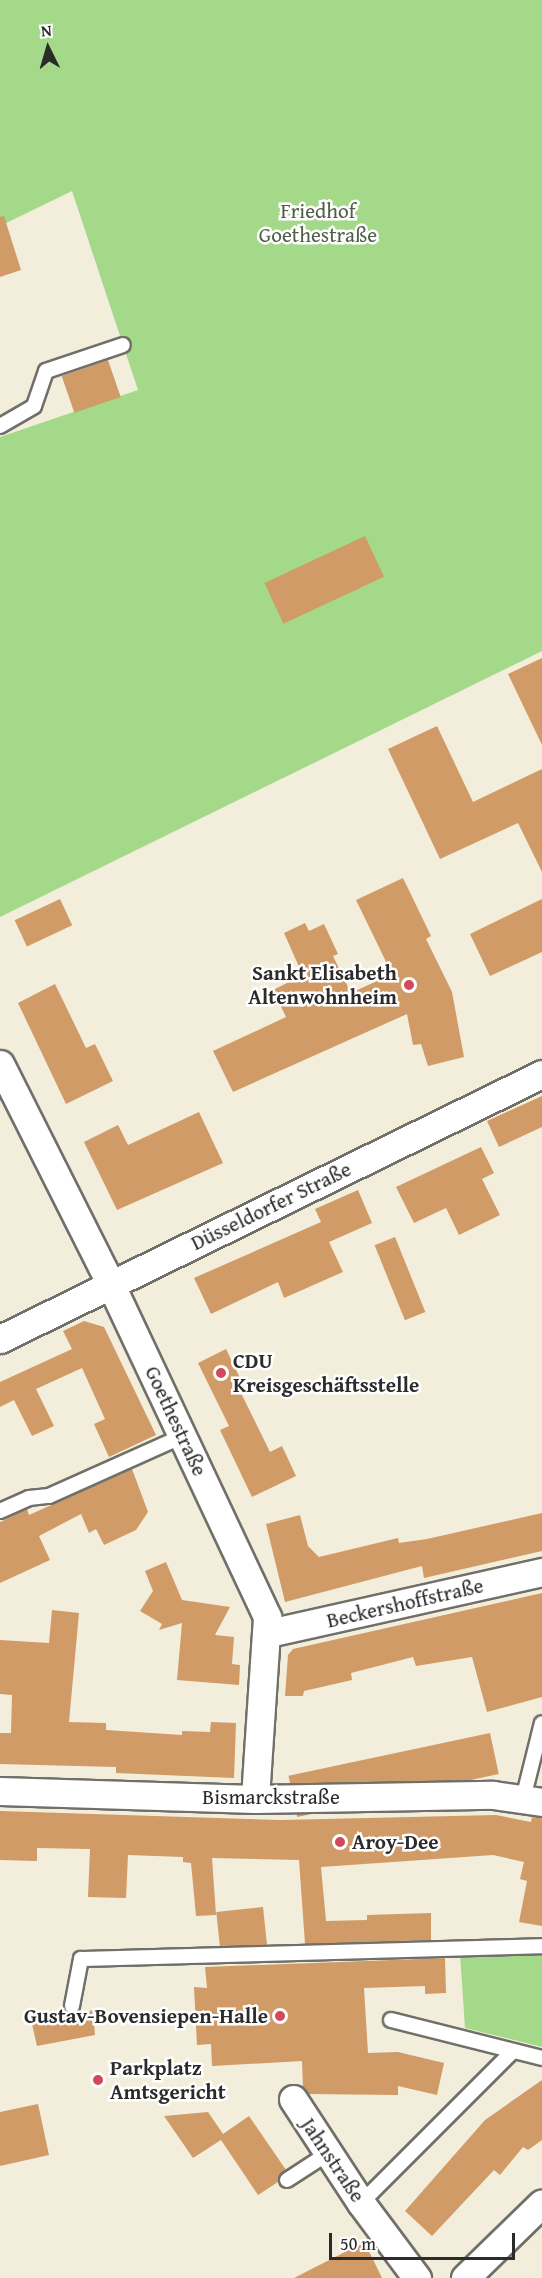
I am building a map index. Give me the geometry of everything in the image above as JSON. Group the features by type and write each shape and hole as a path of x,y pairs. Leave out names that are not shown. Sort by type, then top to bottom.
{"street":[{"name":"Goethestraße","path":"0,1064 111,1285 261,1600 269,1633 255,1799"},
{"name":"Düsseldorfer Straße","path":"0,1339 542,1074"},
{"name":"Beckershoffstraße","path":"269,1633 542,1572"},
{"name":"Bismarckstraße","path":"0,1791 255,1799 493,1795 533,1801"},
{"name":"Jahnstraße","path":"292,2099 361,2203 417,2278"},
{"path":"465,2278 542,2203"}],"lane":[{"path":"0,426 34,406 46,371 123,345"},
{"path":"0,1511 29,1498 49,1496 183,1436"},
{"path":"533,1801 542,1723"},
{"path":"72,2006 81,1959 542,1946"},
{"path":"391,2020 542,2058"},
{"path":"361,2203 513,2050"},
{"path":"287,2180 327,2154"}],"green space":[{"name":"Friedhof Goethestraße","path":"0,0 542,0 542,651 0,917 0,437 138,390 72,191 0,226"},
{"path":"542,1951 542,2047 465,2028 460,1953"}],"building":[{"path":"4,216 21,270 0,277 0,217"},
{"path":"108,360 121,397 74,413 62,376"},
{"path":"365,536 384,577 283,624 264,583"},
{"path":"542,658 542,745 508,674"},
{"path":"437,726 473,802 542,769 542,872 518,823 440,859 388,749"},
{"name":"Sankt Elisabeth Altenwohnheim","path":"403,878 431,936 426,939 452,992 464,1057 428,1066 421,1044 413,1045 407,1014 233,1092 213,1051 286,1017 273,990 287,983 283,977 300,969 284,933 305,923 309,931 324,924 338,954 333,956 351,993 392,974 356,900"},
{"path":"60,899 72,925 27,946 15,920"},
{"path":"542,899 542,952 490,976 470,934"},
{"path":"55,984 86,1048 95,1044 113,1081 66,1104 18,1003"},
{"path":"542,1096 542,1127 499,1147 487,1121"},
{"path":"199,1112 223,1163 117,1210 84,1142 118,1125 128,1145"},
{"path":"481,1147 494,1173 482,1179 500,1215 459,1235 446,1208 414,1223 396,1187"},
{"path":"358,1190 372,1223 329,1242 343,1272 284,1298 278,1282 211,1314 194,1278 321,1222 315,1209"},
{"path":"395,1237 425,1312 405,1320 375,1245"},
{"path":"84,1321 104,1327 156,1435 109,1457 94,1424 105,1419 82,1368 36,1389 54,1426 32,1436 14,1400 0,1407 0,1382 72,1349 63,1331"},
{"path":"226,1349 243,1384 238,1387 270,1452 282,1446 296,1476 252,1497 220,1430 229,1426 198,1363"},
{"path":"132,1469 148,1512 136,1530 104,1545 96,1529 89,1533 81,1514 39,1536 50,1560 0,1583 0,1522 27,1509 29,1515"},
{"path":"542,1513 542,1551 424,1578 422,1566 285,1602 266,1524 300,1515 308,1546 319,1557 398,1538 399,1543 427,1539"},
{"path":"166,1562 182,1600 230,1607 215,1635 234,1637 232,1664 240,1665 239,1685 177,1680 182,1623 159,1630 162,1624 140,1611 153,1591 145,1571"},
{"path":"542,1593 542,1697 487,1712 472,1657 416,1666 413,1657 351,1673 352,1680 304,1691 303,1696 285,1696 288,1655 293,1649"},
{"path":"52,1610 79,1613 69,1722 106,1723 106,1730 182,1735 182,1731 210,1732 211,1722 236,1723 234,1778 116,1773 116,1767 0,1764 0,1733 11,1733 12,1695 0,1694 0,1640 49,1643"},
{"path":"490,1733 499,1774 297,1817 289,1776"},
{"path":"0,1811 281,1820 496,1815 531,1822 532,1817 542,1818 542,1926 519,1922 527,1881 520,1879 524,1862 493,1855 321,1867 326,1921 367,1920 367,1915 431,1913 431,1940 305,1944 299,1860 212,1858 216,1915 196,1916 191,1863 183,1862 183,1857 128,1855 126,1898 88,1897 90,1849 37,1848 37,1861 0,1860"},
{"path":"263,1907 267,1945 220,1950 216,1912"},
{"name":"Gustav-Bovensiepen-Halle","path":"445,1958 446,1993 425,1994 425,1986 364,1988 368,2053 398,2052 444,2063 437,2095 398,2086 398,2095 308,2094 303,2088 302,2061 212,2066 211,2044 197,2045 194,1987 207,1988 205,1967"},
{"path":"93,2010 95,2035 37,2046 32,2024"},
{"path":"542,2080 542,2140 528,2150 523,2147 500,2175 494,2170 432,2236 405,2211 485,2120"},
{"path":"38,2104 49,2155 0,2166 0,2112"},
{"path":"208,2112 223,2134 249,2116 286,2170 278,2182 258,2195 221,2140 193,2158 164,2116"},
{"path":"365,2243 382,2278 294,2278 347,2251"}],"place":[{"name":"Sankt Elisabeth Altenwohnheim","path":"409,985"},
{"name":"CDU Kreisgeschäftsstelle","path":"221,1373"},
{"name":"Aroy-Dee","path":"340,1842"},
{"name":"Gustav-Bovensiepen-Halle","path":"280,2016"},
{"name":"Parkplatz Amtsgericht","path":"98,2080"}]}
